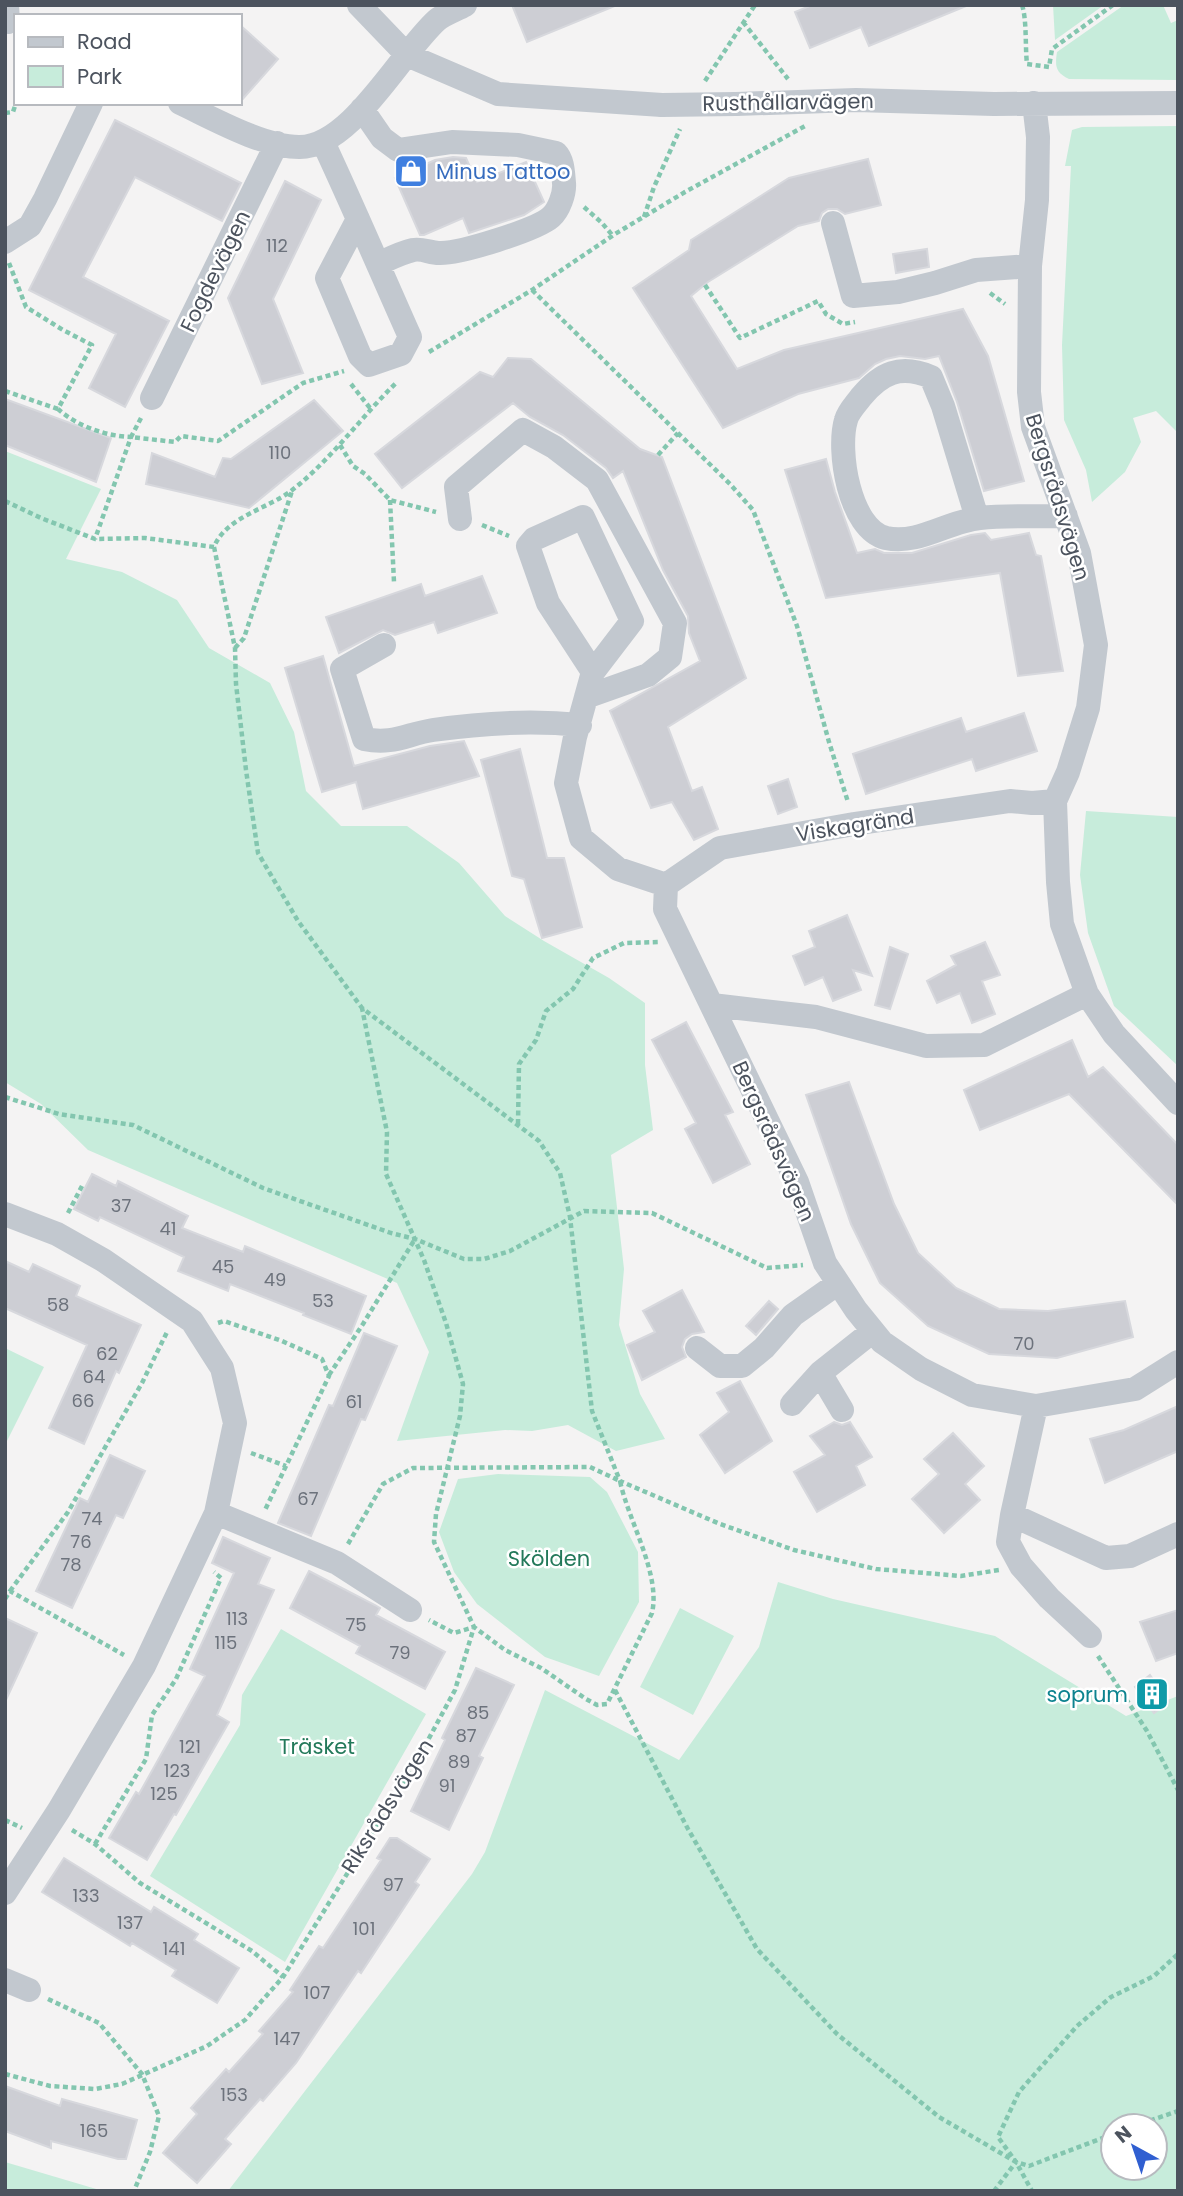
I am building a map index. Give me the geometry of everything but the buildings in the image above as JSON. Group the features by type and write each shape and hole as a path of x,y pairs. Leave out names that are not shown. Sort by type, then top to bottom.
{"street":[{"name":"Rusthållarvägen","path":"359,5 407,55 498,94 662,105 736,103 809,112 856,100 994,104 1178,103"},
{"path":"184,105 248,134 277,143 300,148 323,142 344,127 362,109 438,19 465,5"},
{"name":"Bergsrådsvägen","path":"1034,103 1038,137 1037,200 1030,266 1029,392 1033,427 1079,553 1096,645 1088,709 1068,772 1055,801 1062,924 1087,994 1114,1034 1178,1103"},
{"path":"5,242 30,226 46,199 90,105"},
{"path":"362,109 382,138 398,150 452,142 518,145 555,153 560,159 564,187 552,216 539,225 467,250 439,253 416,249 378,264"},
{"path":"323,142 358,219 410,337 401,354 369,365 351,364 327,278 358,219"},
{"name":"Fogdevägen","path":"152,398 277,143"},
{"path":"833,223 853,296 898,292 935,284 976,270 1030,266"},
{"path":"977,518 943,406 930,377 906,370 888,374 874,383 847,417 844,433 846,478 856,509 873,533 895,539 923,536 977,518 1066,516"},
{"path":"460,519 456,487 523,430 554,447 597,480 676,623 670,657 648,675 586,697"},
{"path":"593,672 548,603 528,547 534,539 583,517 632,621 593,672 575,737 566,783 581,838 618,869 666,885"},
{"path":"384,645 342,669 364,740 382,743 431,730 541,720 580,725"},
{"name":"Viskagränd","path":"666,885 720,848 854,824 1010,801 1055,801"},
{"name":"Bergsrådsvägen","path":"666,885 665,909 797,1182 831,1274 882,1342 921,1369 972,1395 1037,1406 1135,1390 1178,1362"},
{"path":"712,1005 816,1017 926,1046 984,1045 1087,994"},
{"path":"5,1214 57,1234 103,1259 192,1321 222,1368 235,1423 216,1513 144,1666 53,1819 5,1893"},
{"path":"698,1348 720,1366 742,1366 764,1348 831,1274"},
{"path":"792,1404 820,1373 873,1331"},
{"path":"820,1373 842,1410"},
{"path":"1037,1406 1008,1542 1021,1566 1049,1598 1090,1636"},
{"path":"216,1513 337,1563 410,1610"},
{"path":"1012,1515 1106,1558 1130,1556 1178,1534"},
{"path":"5,1980 29,1990"}],"path":[{"path":"705,81 755,5"},
{"path":"1022,5 1025,13 1027,64 1049,67 1052,49 1113,5"},
{"path":"425,355 532,290 809,112 743,22"},
{"path":"644,217 654,187 679,132"},
{"path":"592,214 613,236"},
{"path":"5,252 26,307 92,345 58,409"},
{"path":"5,273 13,273"},
{"path":"532,290 753,510 796,626 854,824"},
{"path":"5,391 58,409 68,418 112,437 175,442 181,436 218,441 303,383 351,364 370,408"},
{"path":"362,1008 387,1132 386,1174 415,1239 446,1323 463,1384 460,1416 436,1514 434,1542 474,1627 505,1650 541,1668 586,1699 597,1705 607,1703 652,1613 655,1599 620,1481 593,1411 570,1217 560,1173 538,1140 362,1008 298,921 258,853 236,684 235,648 214,547 219,535 292,490 340,445 370,408 397,381"},
{"path":"95,538 131,437 152,398"},
{"path":"658,455 678,433"},
{"path":"340,445 353,466 365,474 390,500 492,528 528,547"},
{"path":"235,648 244,638 292,490"},
{"path":"390,500 394,582"},
{"path":"5,501 95,538 145,538 214,547"},
{"path":"518,1124 519,1064 536,1040 547,1012 573,989 593,958 624,943 661,942 689,958"},
{"path":"5,1097 59,1114 133,1125 263,1188 415,1239 464,1259 484,1259 510,1251 584,1210 652,1213 767,1268 831,1274"},
{"path":"57,1234 82,1186"},
{"path":"256,1530 329,1376 415,1239"},
{"path":"5,1599 68,1512 142,1383 178,1311"},
{"path":"198,1330 224,1321 259,1333 322,1359 329,1376"},
{"path":"230,1445 286,1466"},
{"path":"337,1563 383,1484 412,1468 590,1467 720,1524 793,1550 876,1569 961,1576 1021,1566"},
{"path":"95,1844 146,1759 152,1716 176,1679 221,1578 205,1565"},
{"path":"9,1591 144,1666"},
{"path":"410,1610 454,1633 474,1627"},
{"name":"Riksrådsvägen","path":"5,2074 50,2087 95,2089 122,2084 207,2046 245,2020 283,1977 415,1766 456,1690 474,1627"},
{"path":"1090,1636 1101,1663 1147,1731 1178,1790"},
{"path":"615,1690 688,1829 757,1949 837,2034 939,2118 1016,2162 1029,2166 1099,2139"},
{"path":"53,1819 95,1844 140,1883 253,1951 283,1977"},
{"path":"1032,2191 998,2137 1019,2092 1077,2026 1111,1997 1154,1976 1178,1954"},
{"path":"29,1990 99,2023 142,2074 159,2116 150,2152 134,2191"},
{"path":"994,2191 1016,2162"}],"green space":[{"path":"1053,5 1104,5 1055,40"},
{"path":"1124,5 1163,5 1171,23 1178,20 1178,80 1069,79 1061,74 1056,65 1057,52"},
{"path":"1178,126 1178,433 1156,411 1133,418 1141,442 1125,472 1092,502 1086,470 1064,420 1062,345 1071,166 1065,166 1072,130 1082,127"},
{"path":"5,451 101,489 66,559 122,572 177,600 209,648 270,683 294,732 306,791 341,826 407,826 459,863 505,916 609,978 645,1003 645,1065 653,1130 611,1155 624,1269 619,1325 640,1394 665,1439 616,1451 568,1425 532,1431 505,1430 397,1441 429,1352 397,1283 88,1150 41,1104 5,1082"},
{"path":"1086,811 1178,817 1178,1066 1114,1006 1088,933 1080,875"},
{"path":"5,1348 44,1367 5,1445"},
{"name":"Skölden","path":"498,1474 590,1477 607,1492 638,1552 639,1602 599,1676 545,1657 477,1604 454,1572 439,1532 458,1479"},
{"path":"778,1582 833,1599 995,1636 1126,1716 1178,1696 1178,2191 228,2191 472,1874 485,1852 545,1690 679,1760 759,1647"},
{"path":"680,1608 734,1636 693,1715 640,1687"},
{"name":"Träsket","path":"281,1629 426,1714 285,1962 150,1876 240,1725 242,1695"},
{"path":"5,2162 103,2191 5,2191"}],"place":[{"name":"Minus Tattoo","path":"411,171"},
{"name":"soprum","path":"1152,1694"}]}
